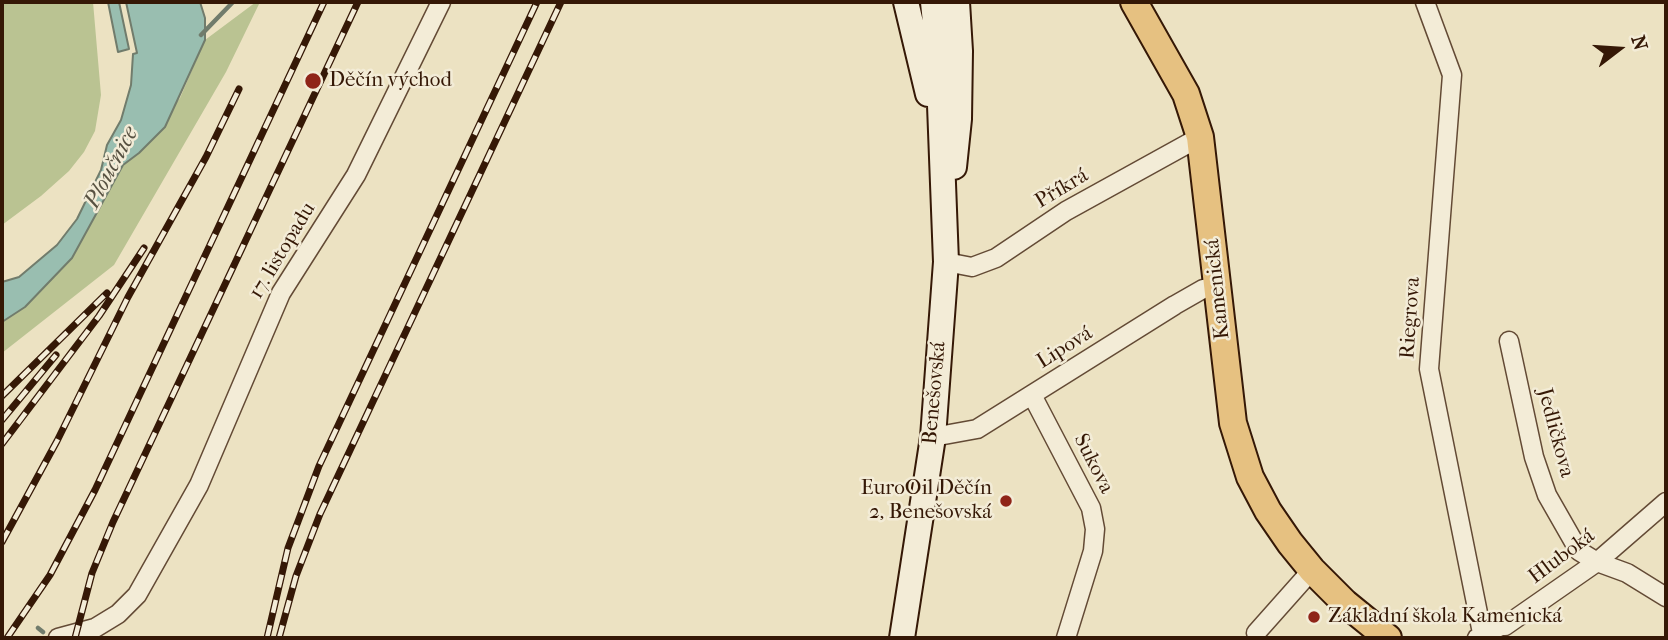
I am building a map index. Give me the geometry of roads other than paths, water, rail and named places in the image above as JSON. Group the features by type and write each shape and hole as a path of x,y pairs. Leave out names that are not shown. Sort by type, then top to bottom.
{"main road":[{"name":"Benešovská","path":"906,2 940,146"},
{"name":"Benešovská","path":"902,638 933,437 946,262 938,53 933,2"},
{"path":"946,262 959,119 960,51 957,2"},
{"name":"Kamenická","path":"1135,7 1186,94 1200,137 1233,423 1250,477 1268,511 1312,570 1345,603 1388,638"}],"street":[{"path":"356,175 428,2"},
{"name":"17. listopadu","path":"58,638 95,628 118,614 137,595 199,485 281,293 356,175 441,2"},
{"name":"Riegrova","path":"1425,2 1452,75 1429,369 1481,637"},
{"name":"Příkrá","path":"946,262 972,267 996,258 1066,211 1200,137"},
{"name":"Lipová","path":"933,437 977,429 1175,305 1203,289 1218,286"},
{"name":"Jedličkova","path":"1509,341 1534,457 1547,495 1579,551 1597,562"},
{"name":"Sukova","path":"1032,395 1091,508 1095,529 1093,551 1066,638"},
{"name":"Hluboká","path":"1481,637 1505,626 1597,562 1666,502"},
{"path":"1597,562 1627,573 1666,597"},
{"path":"1256,633 1312,570"}],"water":[{"path":"108,2 119,2 129,49 118,52"},
{"name":"Ploučnice","path":"126,2 200,2 205,18 205,40 165,127 123,165 72,258 25,307 2,322 2,282 19,277 57,245 77,219 101,170 107,145 121,120 131,85 133,54 137,53"}],"waterway":[{"path":"201,35 233,2"},
{"path":"38,628 43,632"}],"railway":[{"path":"7,638 50,575 95,490 324,2"},
{"path":"75,638 92,573 113,522 358,2"},
{"path":"267,638 288,548 319,466 537,2"},
{"path":"279,638 296,576 320,514 561,2"},
{"path":"2,542 57,441 128,297 206,157 239,89"},
{"path":"2,444 99,316 144,248"},
{"path":"2,396 107,293"},
{"path":"2,420 56,355"}],"place":[{"name":"Děčín východ","path":"313,81"},
{"name":"EuroOil Děčín 2, Benešovská","path":"1006,501"},
{"name":"Základní škola Kamenická","path":"1314,617"}]}
